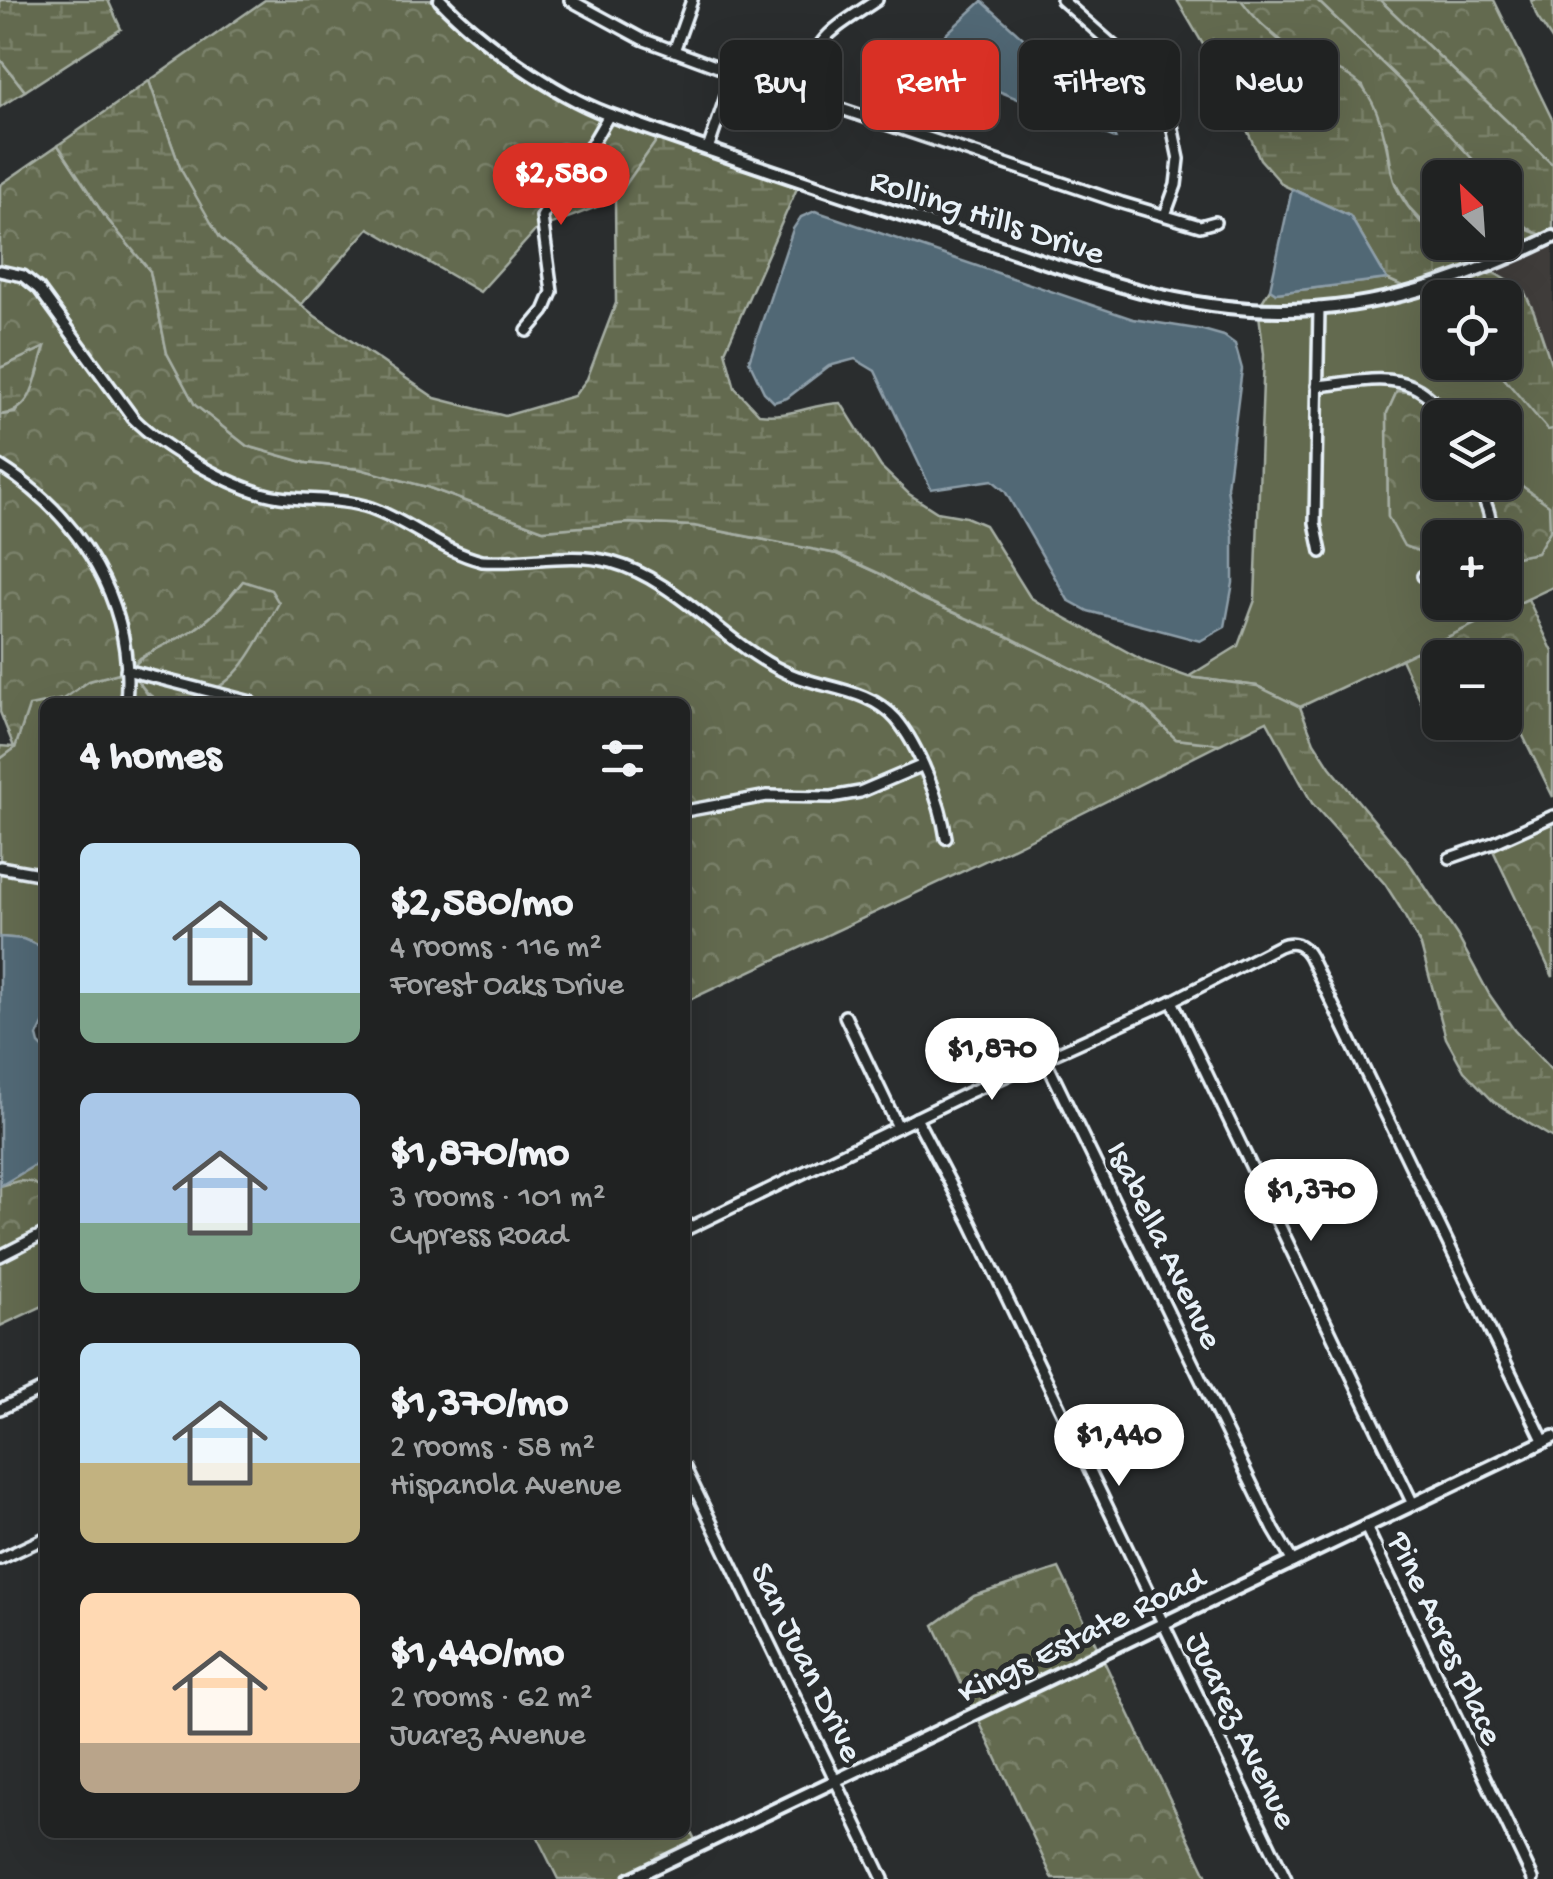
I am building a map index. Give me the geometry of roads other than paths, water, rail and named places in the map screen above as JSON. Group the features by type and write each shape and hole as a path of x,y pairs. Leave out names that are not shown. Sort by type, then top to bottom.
{"street":[{"name":"Rolling Hills Drive","path":"440,0 504,55 609,114 1161,298 1248,310 1318,308 1420,292 1553,237"},
{"path":"570,0 642,40 720,68"},
{"path":"674,51 692,0"},
{"path":"822,40 877,0"},
{"path":"1062,0 1159,86 1166,98 1179,170 1165,215"},
{"path":"842,108 1200,226 1215,222"},
{"path":"528,331 544,311 552,292 542,216 559,188 576,172 609,114"},
{"path":"708,149 720,114"},
{"path":"0,271 23,276 39,288 133,418 152,437 262,494 344,501 369,508 397,519 464,557 503,563 605,560 634,568 779,669 872,701 894,716 942,814 946,838"},
{"path":"1318,308 1315,524 1321,552"},
{"path":"1317,386 1408,382 1424,390 1432,400"},
{"path":"0,466 43,497 84,544 112,599 126,670 126,698"},
{"path":"126,670 235,698"},
{"path":"690,811 767,796 830,797 860,792 921,766"},
{"path":"1450,858 1553,816"},
{"path":"0,867 40,875"},
{"path":"690,1228 1044,1057 1172,1001 1279,946 1297,944 1310,957 1548,1440"},
{"path":"1172,1001 1412,1504"},
{"path":"845,1016 898,1127"},
{"name":"Isabella Avenue","path":"1044,1057 1265,1512 1293,1562"},
{"name":"Juarez Avenue","path":"916,1118 972,1223 1286,1879"},
{"path":"0,1256 40,1235"},
{"path":"0,1410 40,1390"},
{"name":"Kings Estate Road","path":"633,1878 1548,1440"},
{"name":"San Juan Drive","path":"690,1485 884,1879"},
{"name":"Pine Acres Place","path":"1366,1526 1532,1879"},
{"path":"0,1560 40,1540"}],"water":[{"path":"982,1 1025,40 1019,40 1019,99 999,91 999,40 940,40"},
{"path":"1095,130 1111,130 1115,138"},
{"path":"1292,189 1350,216 1387,279 1276,293 1270,289"},
{"path":"815,211 1133,319 1203,330 1235,344 1242,369 1227,487 1233,583 1225,627 1200,641 1088,611 1068,600 1005,491 992,480 931,489 875,371 855,359 829,366 787,398 774,402 764,392 749,361 793,229 801,217"},
{"path":"0,937 23,939 40,946 40,1162 0,1186"}]}
